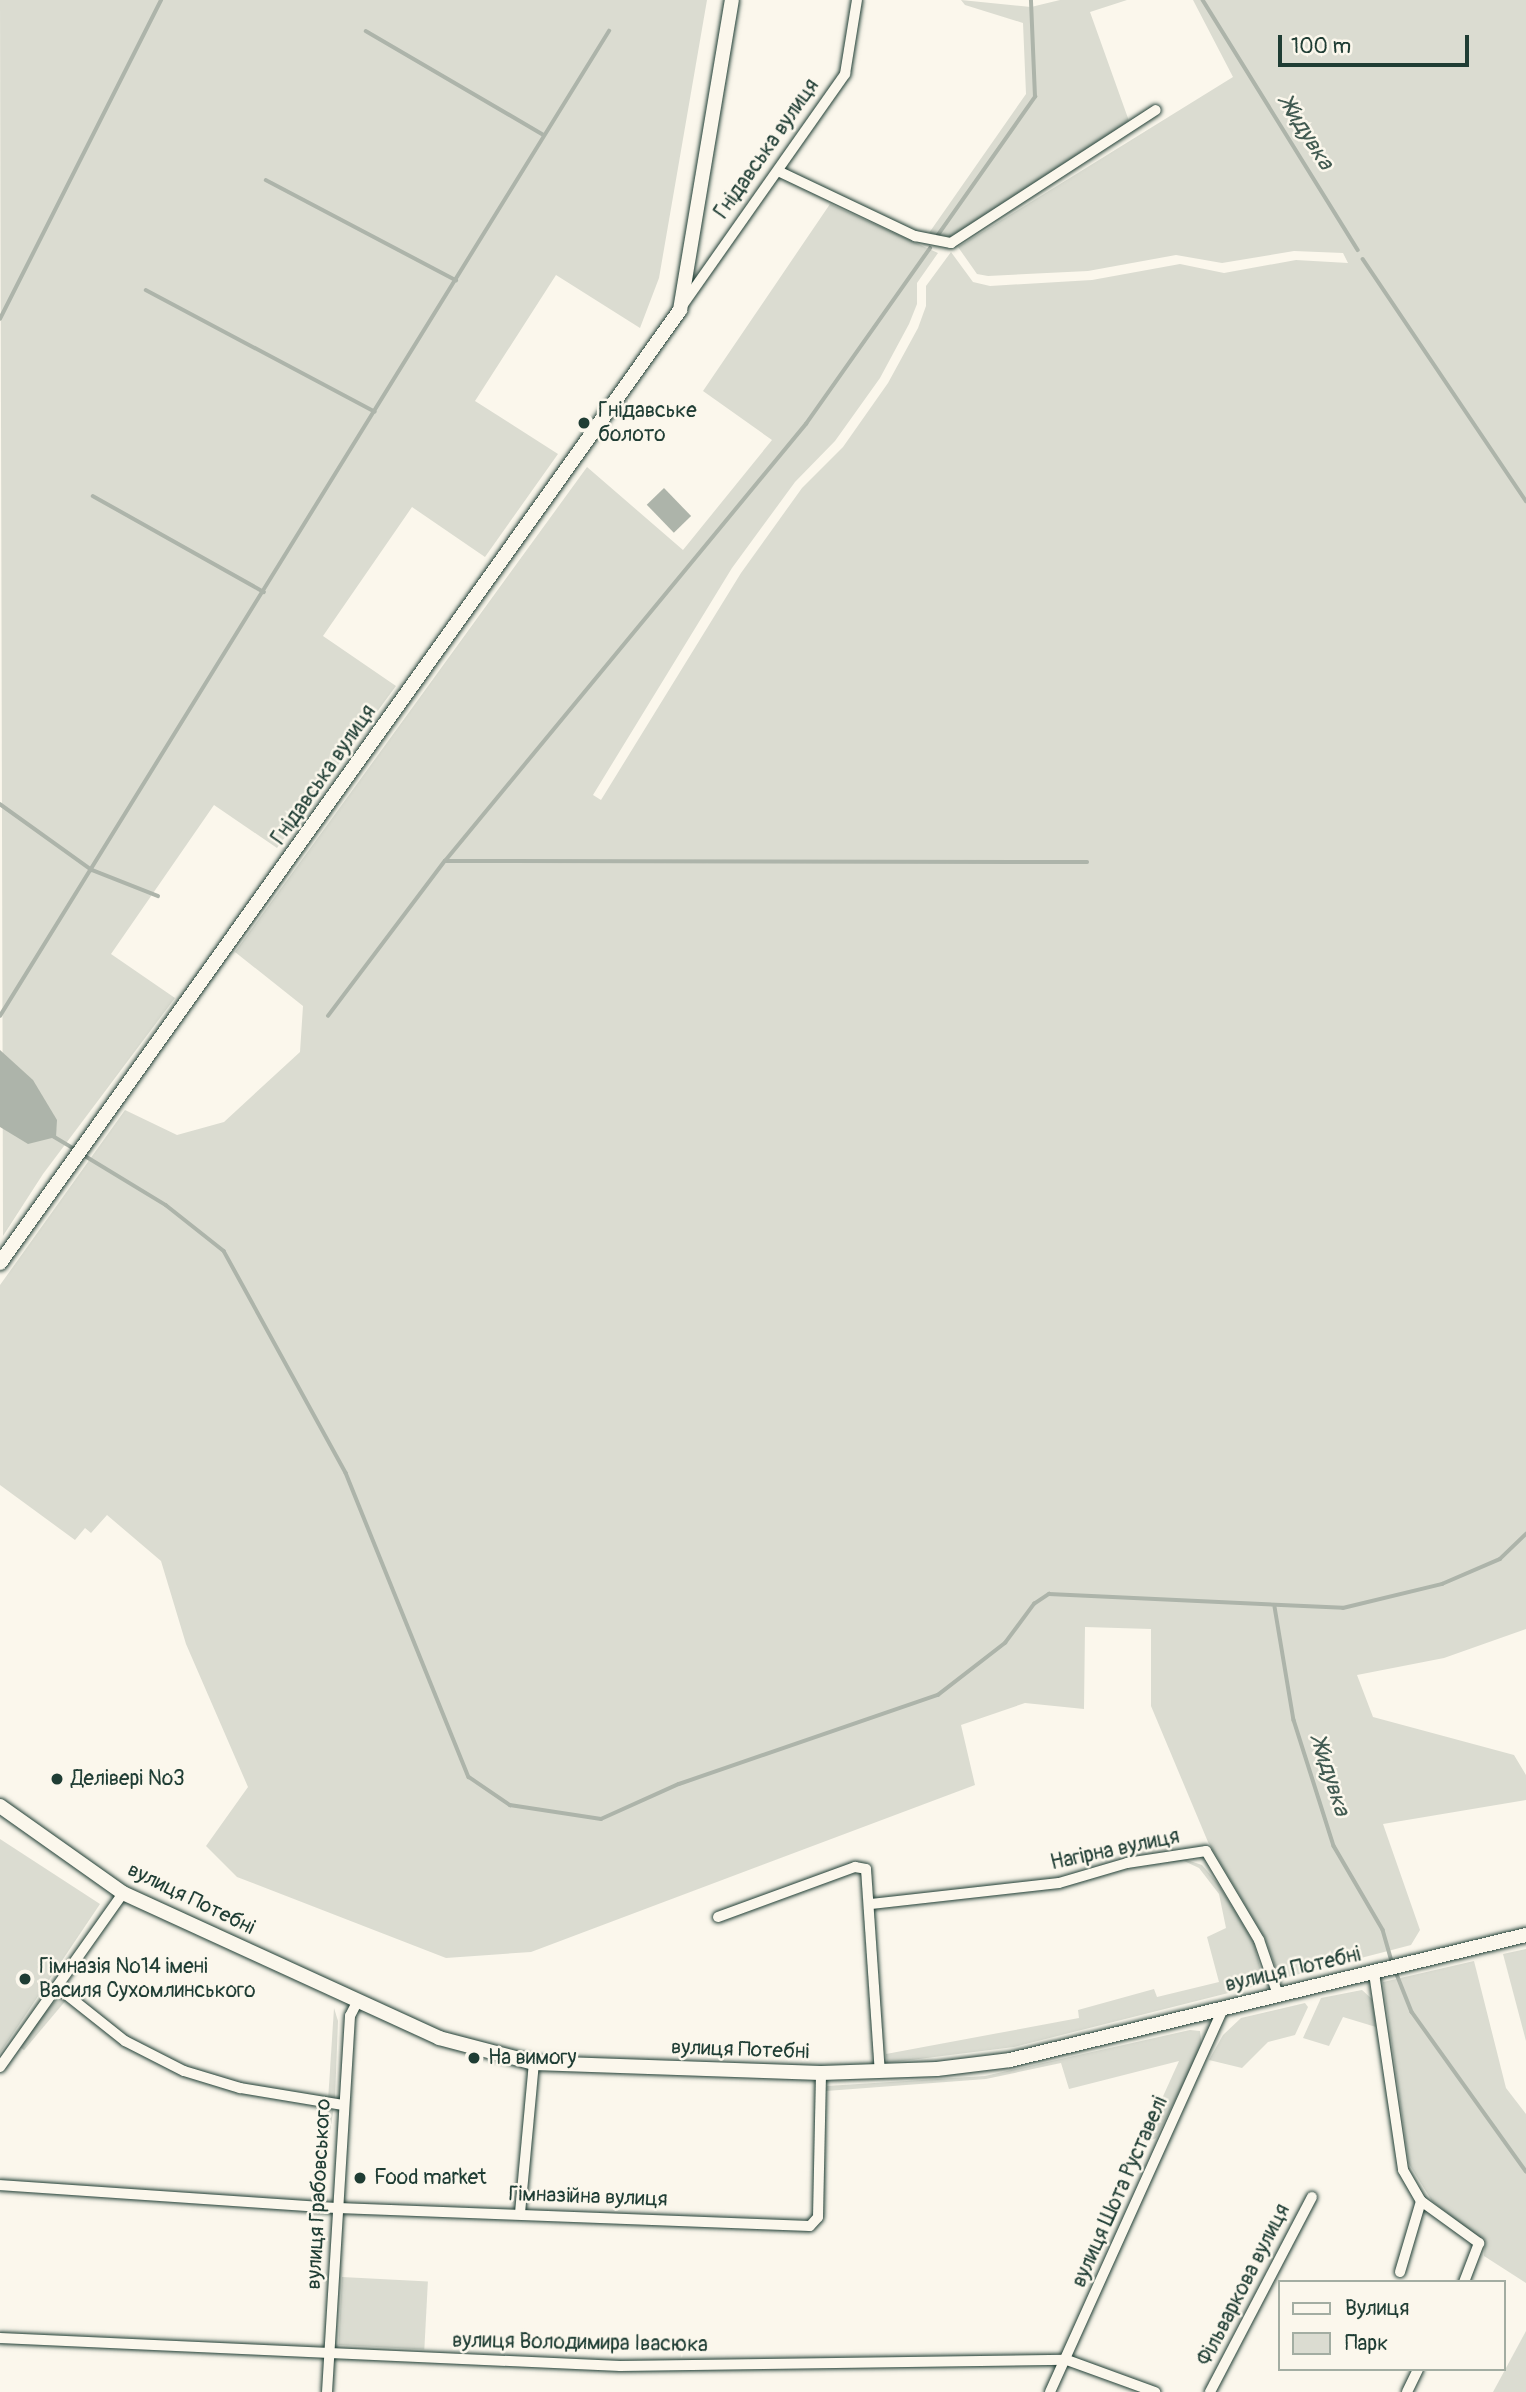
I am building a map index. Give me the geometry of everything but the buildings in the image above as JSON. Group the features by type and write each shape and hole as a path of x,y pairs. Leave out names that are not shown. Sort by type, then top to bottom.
{"street":[{"name":"Гнідавська вулиця","path":"680,310 732,0"},
{"name":"Гнідавська вулиця","path":"0,1263 680,310 845,74 857,0"},
{"path":"778,171 915,236 951,243 1156,110"},
{"name":"вулиця Потебні","path":"0,1806 123,1892 439,2038 534,2063 821,2073 880,2072 1010,2060 1526,1935"},
{"name":"Нагірна вулиця","path":"871,1904 1059,1883 1127,1863 1206,1851 1259,1940 1278,1995"},
{"path":"718,1917 860,1867 868,1872 880,2072"},
{"path":"0,2067 123,1892"},
{"path":"1379,1971 1403,2170 1421,2201 1479,2244 1465,2280"},
{"path":"57,1987 125,2041 184,2071 251,2090 344,2105"},
{"name":"вулиця Грабовського","path":"327,2392 350,2016 358,2000"},
{"name":"вулиця Шота Руставелі","path":"1050,2392 1067,2360 1149,2164 1223,2008"},
{"path":"520,2213 534,2063"},
{"name":"Гімназійна вулиця","path":"0,2185 338,2208 810,2226 818,2217 821,2073"},
{"name":"Фільваркова вулиця","path":"1210,2392 1312,2197"},
{"path":"1400,2272 1421,2201"},
{"name":"вулиця Володимира Івасюка","path":"0,2338 620,2366 1067,2360 1155,2392"},
{"path":"1406,2392 1417,2371"}],"green space":[{"path":"0,0 707,0 659,278 640,328 556,275 475,401 558,454 485,557 412,507 323,636 396,686 277,848 214,805 111,954 175,998 43,1174 3,1236"},
{"path":"961,0 1031,7 1060,0 1127,0 1090,12 1129,121 950,237 929,233 1026,94 1023,23 965,5"},
{"path":"1193,0 1526,0 1526,1629 1444,1658 1357,1675 1373,1717 1514,1755 1526,1775 1526,1800 1383,1824 1420,1930 1411,1945 1280,1979 1265,1938 1208,1842 1151,1706 1151,1629 1085,1627 1084,1709 1025,1703 961,1725 975,1785 531,1952 446,1958 237,1877 206,1846 248,1787 186,1644 161,1561 107,1515 91,1533 85,1528 75,1540 0,1485 0,1285 125,1110 177,1135 224,1122 300,1052 303,1006 235,952 587,467 683,550 772,440 703,391 830,204 938,253 917,283 917,304 880,378 835,441 795,482 732,568 593,795 601,800 741,573 802,488 843,447 888,383 918,328 926,306 926,286 951,252 973,282 990,286 1092,280 1180,264 1224,273 1296,260 1348,263 1343,253 1294,251 1222,263 1176,255 1088,271 988,276 977,274 958,247 1233,77"},
{"name":"Гімназія №14 імені Василя Сухомлинського","path":"0,1839 100,1904 0,2053"},
{"path":"1184,1859 1202,1865 1219,1885 1254,1943 1264,1984 1014,2047 887,2063 886,2054 1079,2018 1078,2010 1154,1989 1157,1997 1219,1982 1207,1937 1226,1928 1219,1894 1199,1868 1184,1861 1158,1863"},
{"path":"1526,1949 1526,2041 1503,1954"},
{"path":"1474,1961 1506,2088 1526,2114 1526,2283 1484,2256 1485,2243 1432,2201 1409,2164 1383,1982"},
{"path":"1362,1990 1372,1999 1376,2027 1343,2017 1329,2046 1303,2038 1321,1998"},
{"path":"59,1996 65,2001 24,2050 18,2045"},
{"path":"1305,2003 1308,2007 1295,2035 1268,2042 1242,2068 1209,2060 1223,2035 1241,2018"},
{"path":"334,2008 338,2021 335,2098 328,2101"},
{"path":"1190,2030 1200,2031 1202,2047 1156,2138 1141,2145 1179,2061 1069,2089 1061,2063 986,2079 826,2091 827,2086 985,2076"},
{"path":"328,2106 334,2107 319,2200 313,2199"},
{"path":"342,2277 428,2282 424,2349 338,2345"},
{"path":"1526,2331 1526,2392 1493,2392"}],"shaded area":[{"path":"664,488 691,516 674,533 647,505"},
{"path":"0,1050 33,1080 57,1120 56,1137 28,1144 0,1127"}],"waterway":[{"path":"0,319 161,0"},
{"path":"938,235 1035,97 1031,0"},
{"name":"Жидувка","path":"1203,0 1358,250"},
{"path":"366,31 544,135"},
{"path":"0,1016 609,31"},
{"path":"266,180 456,280"},
{"path":"328,1016 445,861 806,424 930,248"},
{"name":"Жидувка","path":"1363,259 1526,501"},
{"path":"146,290 375,412"},
{"path":"93,496 264,592"},
{"path":"0,804 92,870 158,896"},
{"path":"445,861 1087,862"},
{"path":"53,1136 76,1150"},
{"path":"82,1154 166,1205 224,1251 346,1473 469,1777 510,1805 601,1819 679,1784 938,1695 1005,1643 1034,1604 1049,1594 1343,1608 1442,1584 1500,1559 1526,1534"},
{"name":"Жидувка","path":"1275,1607 1294,1720 1334,1846 1383,1930 1393,1965"},
{"name":"Жидувка","path":"1396,1972 1412,2012 1526,2171"}],"place":[{"name":"Гнідавське болото","path":"584,423"},
{"name":"Делівері №3","path":"57,1779"},
{"name":"Гімназія №14 імені Василя Сухомлинського","path":"25,1979"},
{"name":"На вимогу","path":"474,2058"},
{"name":"Food market","path":"360,2178"}]}
